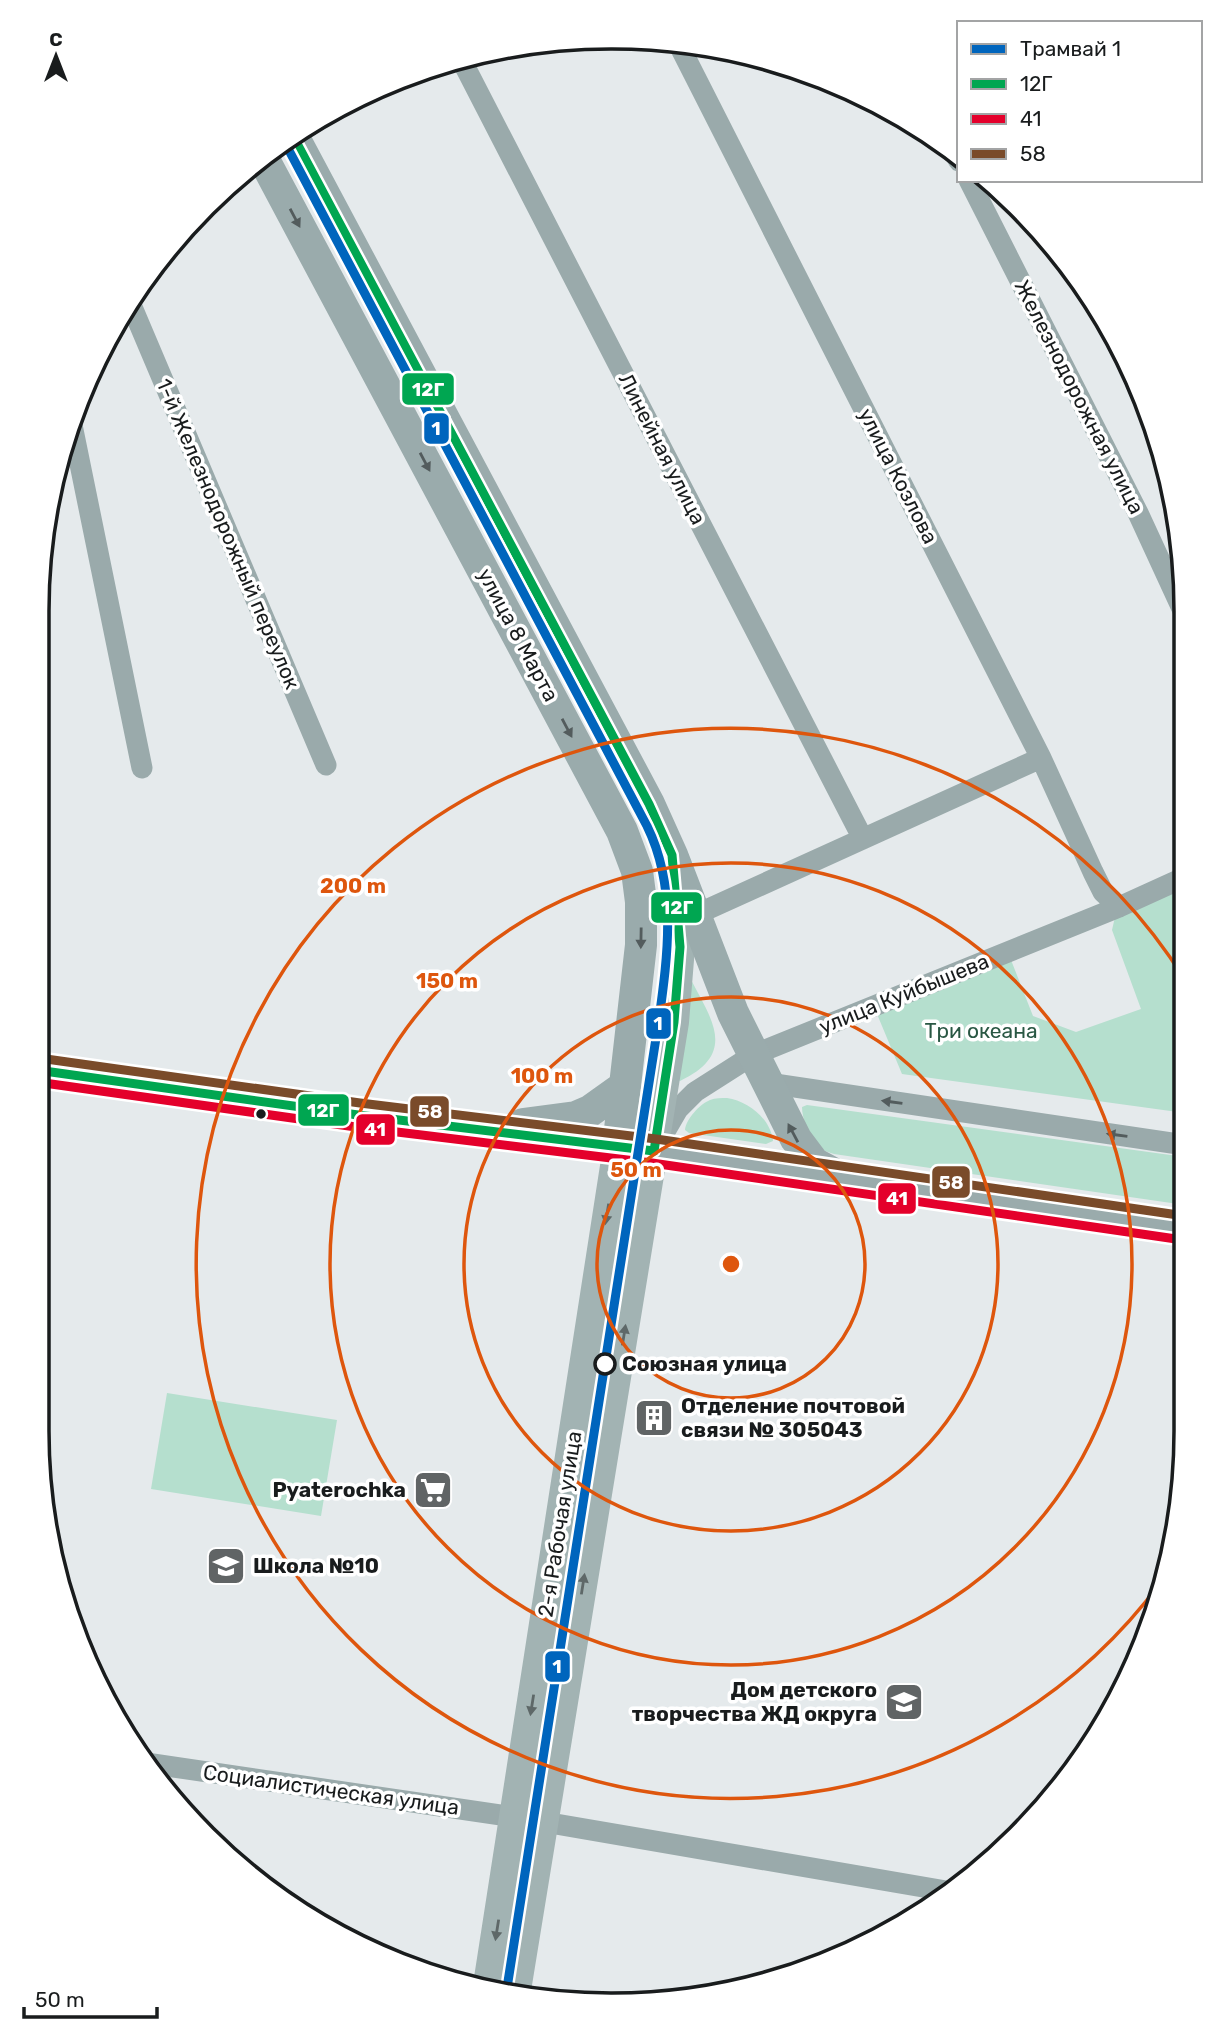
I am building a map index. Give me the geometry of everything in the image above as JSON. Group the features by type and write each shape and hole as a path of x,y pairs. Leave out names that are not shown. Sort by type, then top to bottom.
{"main road":[{"name":"улица 8 Марта","path":"298,145 618,745 672,855 680,947 674,1022 654,1151"},
{"name":"улица 8 Марта","path":"267,166 622,831 636,871 641,945 618,1147"},
{"path":"672,855 733,1013 796,1139 814,1163 842,1178"},
{"path":"49,1072 438,1125 654,1151 1174,1226"},
{"path":"438,1125 511,1125 576,1117 590,1111 625,1086"},
{"name":"2-я Рабочая улица","path":"516,1984 530,1819 618,1147"},
{"name":"2-я Рабочая улица","path":"489,1979 530,1819 654,1151"}],"street":[{"name":"улица Козлова","path":"684,54 1041,758 1103,892 1119,907"},
{"name":"Линейная улица","path":"465,68 863,839"},
{"name":"Железнодорожная улица","path":"970,182 1138,513 1173,590"},
{"name":"1-й Железнодорожный переулок","path":"135,313 326,765"},
{"path":"76,442 142,768"},
{"path":"695,915 1041,758"},
{"name":"улица Куйбышева","path":"654,1151 678,1109 695,1092 753,1055 1119,907 1174,882"},
{"path":"768,1083 1174,1143"},
{"name":"Социалистическая улица","path":"159,1765 530,1819 936,1889"}],"green space":[{"name":"Три океана","path":"1174,891 1174,1111 902,1074 877,1014 1011,960 1033,1016 1076,1032 1141,1009 1112,930 1115,917"},
{"path":"689,976 711,1021 715,1047 709,1059 698,1070 680,1081 673,1078"},
{"path":"727,1098 743,1103 757,1112 768,1125 773,1141 766,1144 689,1133 685,1130 691,1117 702,1105 712,1099"},
{"path":"807,1105 1174,1155 1174,1203 834,1154 818,1146 805,1122 802,1107"},
{"path":"167,1393 337,1420 321,1516 151,1489"}],"tram line":[{"name":"1","path":"289,151 647,826 663,873 666,897 667,945 659,1019 508,1983"}],"transit line":[{"name":"12Г","path":"49,1072 358,1115 654,1151 674,1022 680,947 672,855 649,804 298,145"},
{"name":"58","path":"49,1059 360,1103 656,1139 1174,1214"},
{"name":"41","path":"49,1084 356,1127 652,1163 1174,1239"}],"place":[{"name":"Союзная улица","path":"605,1364"},
{"name":"Отделение почтовой связи № 305043","path":"654,1418"},
{"name":"Pyaterochka","path":"433,1490"},
{"name":"Школа №10","path":"226,1566"},
{"name":"Дом детского творчества ЖД округа","path":"904,1702"}]}
